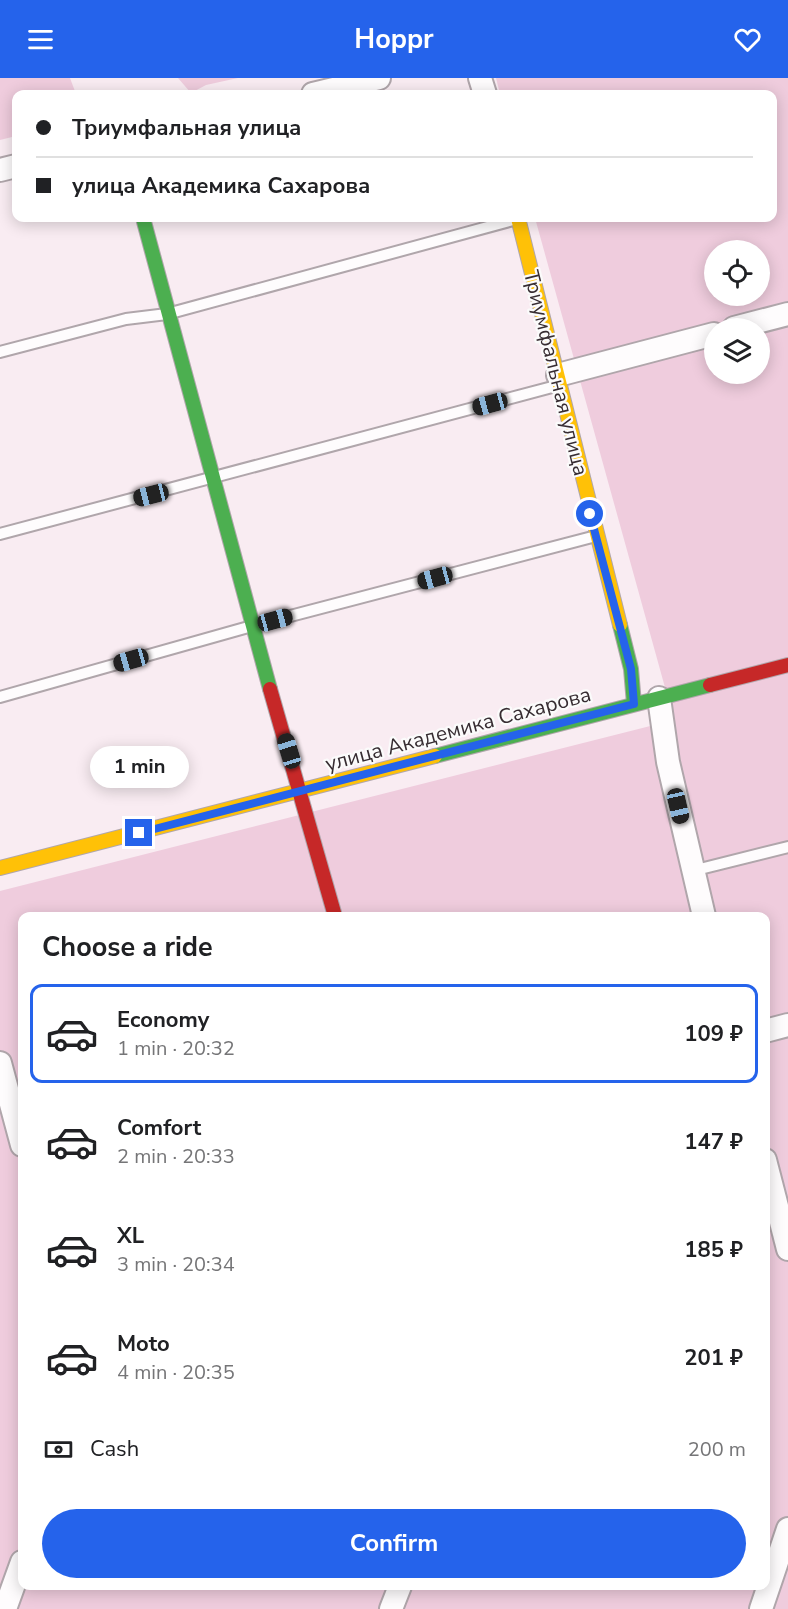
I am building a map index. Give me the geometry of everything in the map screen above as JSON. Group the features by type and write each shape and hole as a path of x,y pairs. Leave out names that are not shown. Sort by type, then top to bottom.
{"street":[{"path":"329,90 378,78"},
{"path":"144,222 252,626 334,912"},
{"name":"Триумфальная улица","path":"520,222 596,536 631,669 634,704"},
{"path":"770,319 788,314"},
{"path":"559,380 704,337"},
{"name":"улица Академика Сахарова","path":"0,868 301,793 788,665"},
{"path":"659,698 668,762 703,912"},
{"path":"770,1030 788,1025"},
{"path":"0,1063 18,1130"},
{"path":"770,1179 788,1249"},
{"path":"770,1583 788,1530"},
{"path":"5,1609 18,1573"},
{"path":"392,1609 399,1590"},
{"path":"761,1609 767,1590"}],"lane":[{"path":"0,352 126,318 167,314 504,222"},
{"path":"0,534 213,478 559,380"},
{"path":"0,697 252,626 596,536"},
{"path":"692,871 788,847"}],"shaded area":[{"path":"0,78 70,78 74,90 12,90 12,137 0,140"},
{"path":"178,78 238,78 206,85 197,90 188,90"},
{"path":"496,78 788,78 788,1609 0,1609 0,891 674,720 536,222 777,222 777,90 499,90"}],"traffic: fast":[{"path":"144,222 270,689"},
{"path":"620,625 631,669 634,704"},
{"path":"435,756 710,685"}],"traffic: slow":[{"path":"519,222 620,625"},
{"path":"0,868 435,756"}],"traffic: jam":[{"path":"710,685 788,665"},
{"path":"270,689 334,912"}],"route":[{"path":"139,833 301,793 634,704 631,669 590,514"}]}
